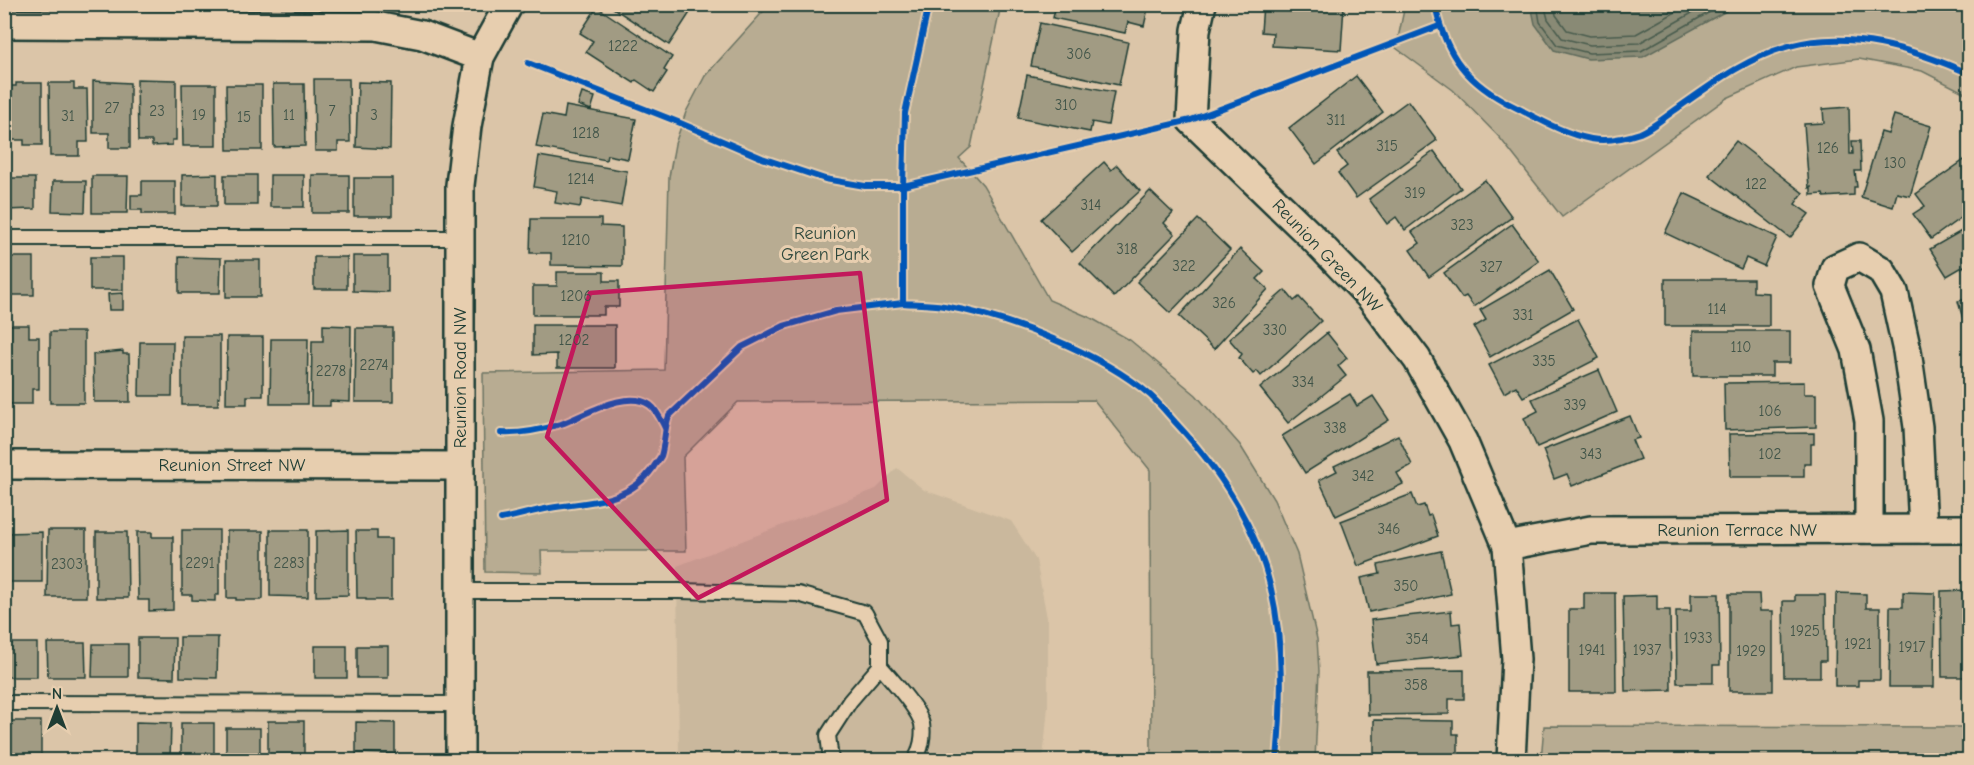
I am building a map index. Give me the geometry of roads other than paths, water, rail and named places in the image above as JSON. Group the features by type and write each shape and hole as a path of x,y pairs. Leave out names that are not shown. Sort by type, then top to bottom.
{"street":[{"name":"Reunion Road NW","path":"460,760 459,185 480,57 508,4"},
{"name":"Reunion Green NW","path":"1202,4 1196,30 1191,120 1312,237 1370,297 1417,359 1463,441 1507,546 1515,659 1511,760"},
{"path":"4,24 376,26 422,35 480,57"},
{"path":"1869,529 1869,421 1864,385 1856,350 1830,286 1835,268 1859,257 1881,270 1894,292 1907,351 1918,427 1923,529"},
{"name":"Reunion Street NW","path":"4,465 460,466"},
{"name":"Reunion Terrace NW","path":"1507,546 1591,530 1970,529"}],"lane":[{"path":"4,238 460,238"},
{"path":"460,591 679,591 798,594 865,614 880,641 880,666 904,695 922,723 921,750 915,760"},
{"path":"831,760 828,735 850,701 880,666"},
{"path":"4,704 460,704"}],"water":[{"path":"1531,4 1737,5 1643,57 1588,59 1554,50 1535,24"}],"park label":[{"name":"Reunion Green Park","path":"825,243"}]}
